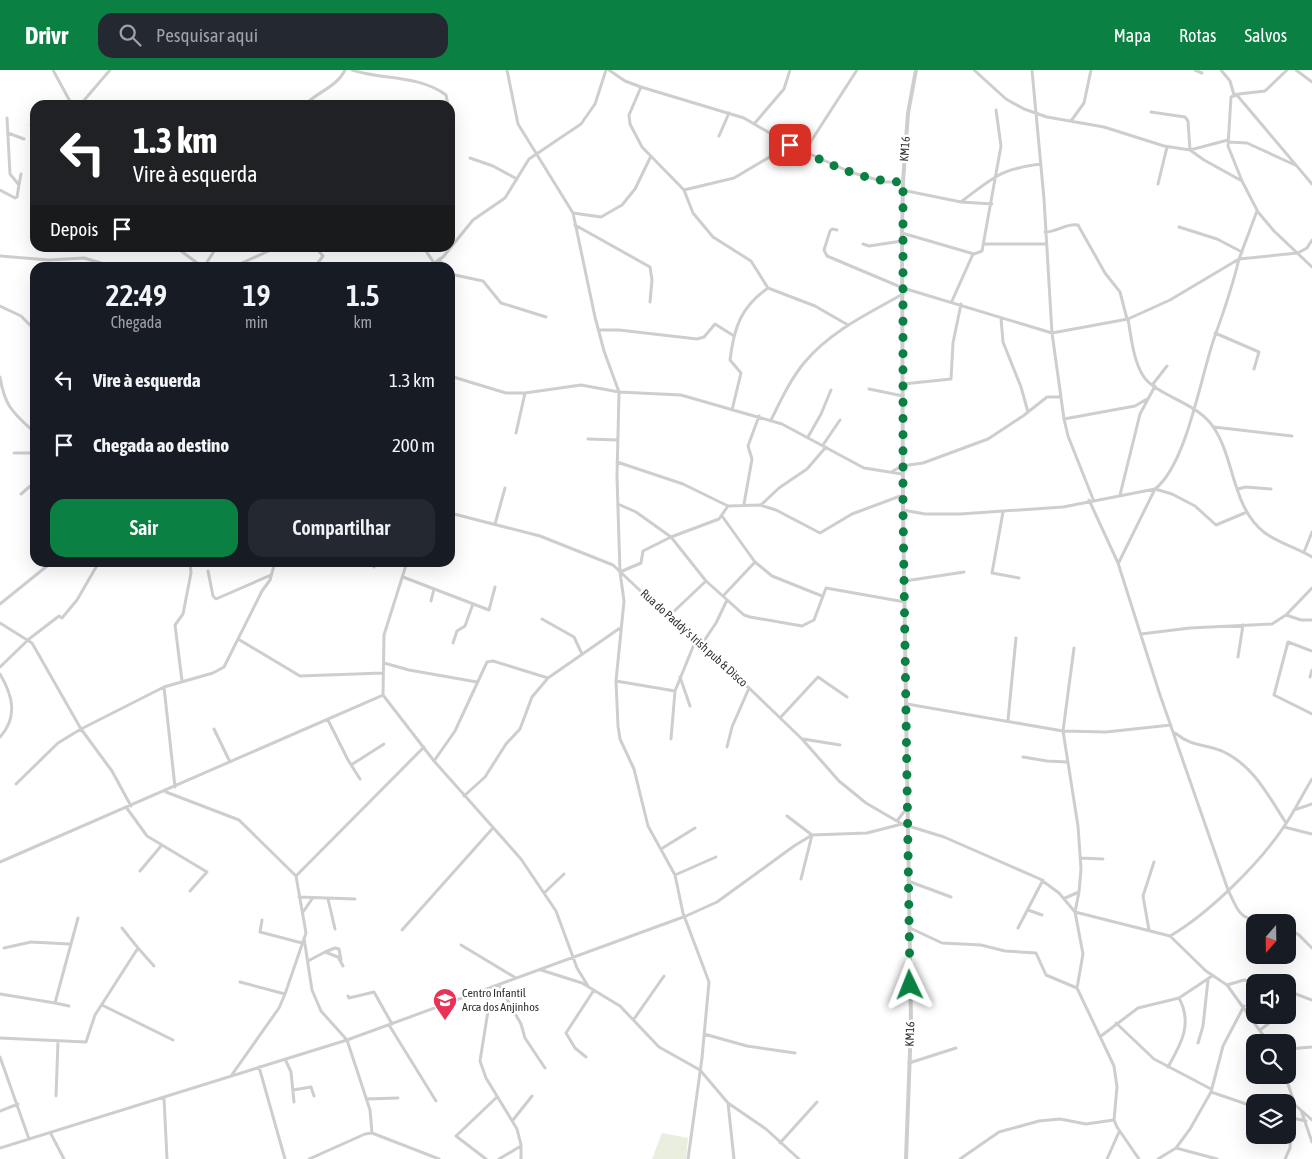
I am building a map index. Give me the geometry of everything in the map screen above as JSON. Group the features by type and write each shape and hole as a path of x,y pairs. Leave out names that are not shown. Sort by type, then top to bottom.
{"street":[{"path":"53,70 69,100"},
{"path":"84,100 110,70"},
{"path":"309,100 335,85 345,70"},
{"path":"352,70 414,82 439,89 446,95 447,100"},
{"path":"507,70 518,124 573,213 574,225 598,330 619,392 617,462 620,572 624,602 616,681 619,734 634,769 648,826 675,876 686,916 709,982 688,1159"},
{"path":"455,241 473,220 505,198 525,164 570,133 586,118 595,104 608,70 625,81 641,87 729,112 804,152 850,172 885,182 903,182"},
{"path":"754,124 784,89 790,70"},
{"path":"804,152 857,70"},
{"name":"KM16","path":"906,1159 908,1063 911,1024 902,474 902,190 908,112 916,70"},
{"path":"974,70 1006,99 1035,113 1104,127 1167,147 1190,150 1228,141 1247,143 1297,166"},
{"path":"1032,70 1041,164 1052,333 1064,419 1091,500 1118,563 1228,890 1239,913 1246,919"},
{"path":"1071,121 1084,103 1091,70"},
{"path":"1194,70 1202,73"},
{"path":"1220,70 1230,80 1235,95 1312,184"},
{"path":"1287,70 1265,91 1235,95 1230,100 1228,141 1242,181 1258,212 1312,267"},
{"path":"1296,70 1312,82"},
{"path":"641,87 629,119 642,148 684,190 688,203 708,232 751,261 768,288 815,306 848,325"},
{"path":"902,234 974,254 982,251 997,174 1001,135 996,110"},
{"path":"719,136 729,112"},
{"path":"1151,112 1185,117 1188,121 1190,150"},
{"path":"7,118 10,174 19,185"},
{"path":"8,133 24,139"},
{"path":"684,190 734,178 790,145"},
{"path":"1158,184 1167,147"},
{"path":"1190,150 1242,181"},
{"path":"573,213 601,217 622,205 635,189 651,156"},
{"path":"470,158 493,166 517,179"},
{"path":"961,202 997,174 1020,167 1041,164"},
{"path":"0,190 17,197 21,174"},
{"path":"902,190 961,202 992,204"},
{"path":"1239,259 1258,212"},
{"path":"1118,563 1156,489 1165,480 1196,408 1216,333 1239,259 1258,212"},
{"path":"574,225 650,267 652,280 650,302"},
{"path":"1046,232 1058,231 1068,225 1078,225 1105,273 1120,292 1141,372 1154,385 1196,408 1214,427 1247,512 1265,533 1312,557"},
{"path":"1180,227 1217,239 1242,252"},
{"path":"837,230 832,229 830,231 824,250 827,256 903,288 952,301 1052,333 1128,319 1170,300 1239,259 1298,253 1307,248 1312,240"},
{"path":"863,244 868,246 902,241"},
{"path":"984,244 1047,244"},
{"path":"183,252 197,262"},
{"path":"244,262 266,252"},
{"path":"318,262 323,256 320,252"},
{"path":"435,262 445,252"},
{"path":"952,301 974,254"},
{"path":"0,256 49,260 84,258 98,262"},
{"path":"455,275 483,280 501,303 546,317"},
{"path":"732,410 741,373 730,360 734,336 746,307 768,288"},
{"path":"771,420 792,379 804,362 848,325 903,294"},
{"path":"903,384 951,379 953,343 961,304"},
{"path":"0,306 21,316 30,325"},
{"path":"1001,318 1003,342 1021,387 1028,412"},
{"path":"598,330 619,330 697,339 704,337 715,324 734,336"},
{"path":"1216,333 1259,352 1254,369"},
{"path":"1120,495 1140,414 1154,385 1167,366"},
{"path":"0,377 3,394 9,408 30,428"},
{"path":"455,378 500,392 525,393 581,385 619,392 681,395 759,416 793,428 864,468 902,474"},
{"path":"869,389 903,396"},
{"path":"808,437 832,390"},
{"path":"516,433 525,393"},
{"path":"892,471 902,466 923,463 978,443 1028,412 1047,397 1060,397"},
{"path":"1064,419 1135,406 1147,399"},
{"path":"744,504 752,460 748,446 759,416"},
{"path":"760,505 779,488 806,469 824,446 840,420"},
{"path":"1214,427 1292,436"},
{"path":"588,440 618,440"},
{"path":"14,453 30,453"},
{"path":"617,462 683,484 728,506 760,505 776,510 820,533 852,514 903,495"},
{"path":"21,494 30,486"},
{"path":"1238,489 1245,487 1271,489"},
{"path":"495,524 505,488"},
{"path":"903,510 924,514 1002,512 1063,507 1091,500 1156,489 1172,494 1195,506 1216,525 1247,512"},
{"path":"618,504 636,512 672,537 706,581 750,617 802,626 814,620 826,588 905,602"},
{"path":"620,572 638,565 642,560 643,551 672,537 719,520 728,506"},
{"path":"1002,512 992,573 1019,578"},
{"name":"Rua do Paddy's Irish pub & Disco","path":"455,514 540,536 601,559 620,572 700,647 750,688 802,739 839,780 866,803 902,824"},
{"path":"722,516 755,562 772,576 822,596"},
{"path":"1304,552 1312,532"},
{"path":"723,596 755,562"},
{"path":"0,604 46,567"},
{"path":"0,667 29,639 59,616 62,618 77,600 96,567"},
{"path":"182,681 175,625 183,614 190,567"},
{"path":"16,784 58,743 117,709 164,687 213,673 224,667 273,567"},
{"path":"406,567 384,635 383,695 434,761 492,829 521,859 556,911 575,957 579,972 588,986"},
{"path":"208,571 213,596 216,599 271,575"},
{"path":"905,581 964,572"},
{"path":"403,577 490,610 496,587"},
{"path":"669,616 706,581"},
{"path":"1141,634 1159,630 1272,624 1286,615 1312,588"},
{"path":"430,601 434,589"},
{"path":"700,647 716,623 727,600"},
{"path":"453,643 457,631 465,626 473,604"},
{"path":"1286,615 1301,620 1312,620"},
{"path":"542,619 574,638 582,654"},
{"path":"0,623 29,639 81,730 112,771 128,807 146,835 206,872 190,891"},
{"path":"1238,657 1243,625"},
{"path":"464,796 485,777 506,744 520,729 532,697 548,678 620,628"},
{"path":"1008,720 1016,638"},
{"path":"238,639 300,676 383,673"},
{"path":"671,739 675,692 695,642"},
{"path":"1312,651 1288,642 1274,695 1312,714"},
{"path":"1074,648 1063,731 1078,826 1080,858 1079,892 1075,912 1083,954 1077,988 1114,1066 1117,1087 1114,1120 1119,1132 1139,1159"},
{"path":"434,761 455,731 474,694 477,682 487,662 493,661 548,678"},
{"path":"384,663 409,670 477,682"},
{"path":"1310,677 1312,670"},
{"path":"0,674 8,690 13,708 11,721 0,737"},
{"path":"680,677 690,706"},
{"path":"780,718 818,677 847,697"},
{"path":"616,681 675,692"},
{"path":"164,687 175,787"},
{"path":"727,747 732,727 750,688"},
{"path":"0,862 166,792 383,695"},
{"path":"907,704 1063,731 1106,732 1171,725"},
{"path":"328,720 360,779"},
{"path":"214,729 230,762"},
{"path":"1174,733 1187,743 1220,750 1249,768 1286,822"},
{"path":"802,739 840,746"},
{"path":"351,765 384,744"},
{"path":"296,876 424,746"},
{"path":"1022,756 1047,761 1067,762"},
{"path":"1170,936 1182,929 1228,890 1284,827 1312,779"},
{"path":"166,792 238,820 296,876 303,912 304,937 279,1008 230,1076"},
{"path":"1293,810 1312,804"},
{"path":"897,821 906,809"},
{"path":"787,816 812,835"},
{"path":"0,1148 51,1134 347,1040 686,916 717,902 812,835 867,833 902,824 944,837 1043,880 1064,898 1075,912 1170,936 1212,976 1227,985 1263,1034"},
{"path":"1284,827 1312,834"},
{"path":"661,850 694,828"},
{"path":"402,930 492,829"},
{"path":"801,879 812,835"},
{"path":"140,871 161,846"},
{"path":"675,876 716,857"},
{"path":"1080,858 1103,860"},
{"path":"1148,930 1143,896 1154,862"},
{"path":"544,893 564,874"},
{"path":"1018,928 1043,880"},
{"path":"908,881 951,897"},
{"path":"1064,898 1076,895 1079,892"},
{"path":"299,897 355,899"},
{"path":"303,912 312,898"},
{"path":"328,898 335,929"},
{"path":"1028,910 1042,915"},
{"path":"55,1003 69,944 78,918"},
{"path":"262,920 260,932 302,943"},
{"path":"908,927 942,943 981,945 1004,950 1036,953 1046,975 1077,988"},
{"path":"122,928 154,966"},
{"path":"1296,933 1312,948"},
{"path":"304,937 312,990 321,1011 347,1040 366,1099 372,1133"},
{"path":"4,948 31,942 69,944"},
{"path":"461,945 517,978"},
{"path":"0,1038 86,1042 95,1015 138,948"},
{"path":"308,961 335,948 339,949 343,966"},
{"path":"325,952 341,960"},
{"path":"540,970 569,977 588,986 620,1006 659,1047 700,1070 728,1103 766,1129 799,1159"},
{"path":"634,1019 664,976"},
{"path":"1101,1036 1138,1008 1179,998 1212,976"},
{"path":"1198,1043 1203,1026 1208,980"},
{"path":"1227,985 1246,980"},
{"path":"240,982 285,994"},
{"path":"500,985 521,1024 525,1038 545,1068"},
{"path":"488,990 488,1011 480,1061 486,1078 513,1120 521,1145 521,1159"},
{"path":"586,1056 575,1048 566,1033 594,990"},
{"path":"348,996 349,998 374,992 390,1024 436,1101"},
{"path":"0,994 69,1006"},
{"path":"1296,995 1312,1000"},
{"path":"1168,1067 1186,1028 1187,1016 1179,998"},
{"path":"102,1005 173,1040"},
{"path":"1158,1159 1176,1148 1190,1129 1211,1091 1226,1038 1244,1006"},
{"path":"1116,1023 1146,1053 1168,1067 1211,1091 1246,1104"},
{"path":"1260,1030 1268,1024"},
{"path":"704,1034 747,1046 795,1053"},
{"path":"56,1096 58,1041"},
{"path":"1296,1048 1312,1047"},
{"path":"908,1063 956,1048"},
{"path":"0,1057 29,1139"},
{"path":"285,1059 291,1072 294,1102"},
{"path":"259,1067 285,1159"},
{"path":"293,1090 311,1088 314,1096"},
{"path":"513,1120 532,1096"},
{"path":"486,1159 456,1136 497,1097"},
{"path":"164,1098 167,1159"},
{"path":"366,1099 398,1098"},
{"path":"780,1143 817,1102"},
{"path":"728,1103 734,1159"},
{"path":"0,1111 18,1104"},
{"path":"1296,1107 1312,1120"},
{"path":"1302,1112 1312,1142"},
{"path":"960,1159 999,1132 1039,1121 1060,1119 1086,1124 1114,1120"},
{"path":"1296,1120 1312,1120"},
{"path":"1106,1159 1119,1132"},
{"path":"309,1159 365,1134 372,1133 439,1159"},
{"path":"51,1134 64,1159"},
{"path":"1285,1159 1290,1144"},
{"path":"500,1159 521,1145"},
{"path":"1176,1148 1217,1159"}],"shaded area":[{"path":"662,1133 688,1138 686,1159 652,1159"}],"place":[{"name":"Centro Infantil Arca dos Anjinhos","path":"445,1021"}],"route":[{"path":"790,145 850,172 885,182 903,182 902,466 910,985"}]}
